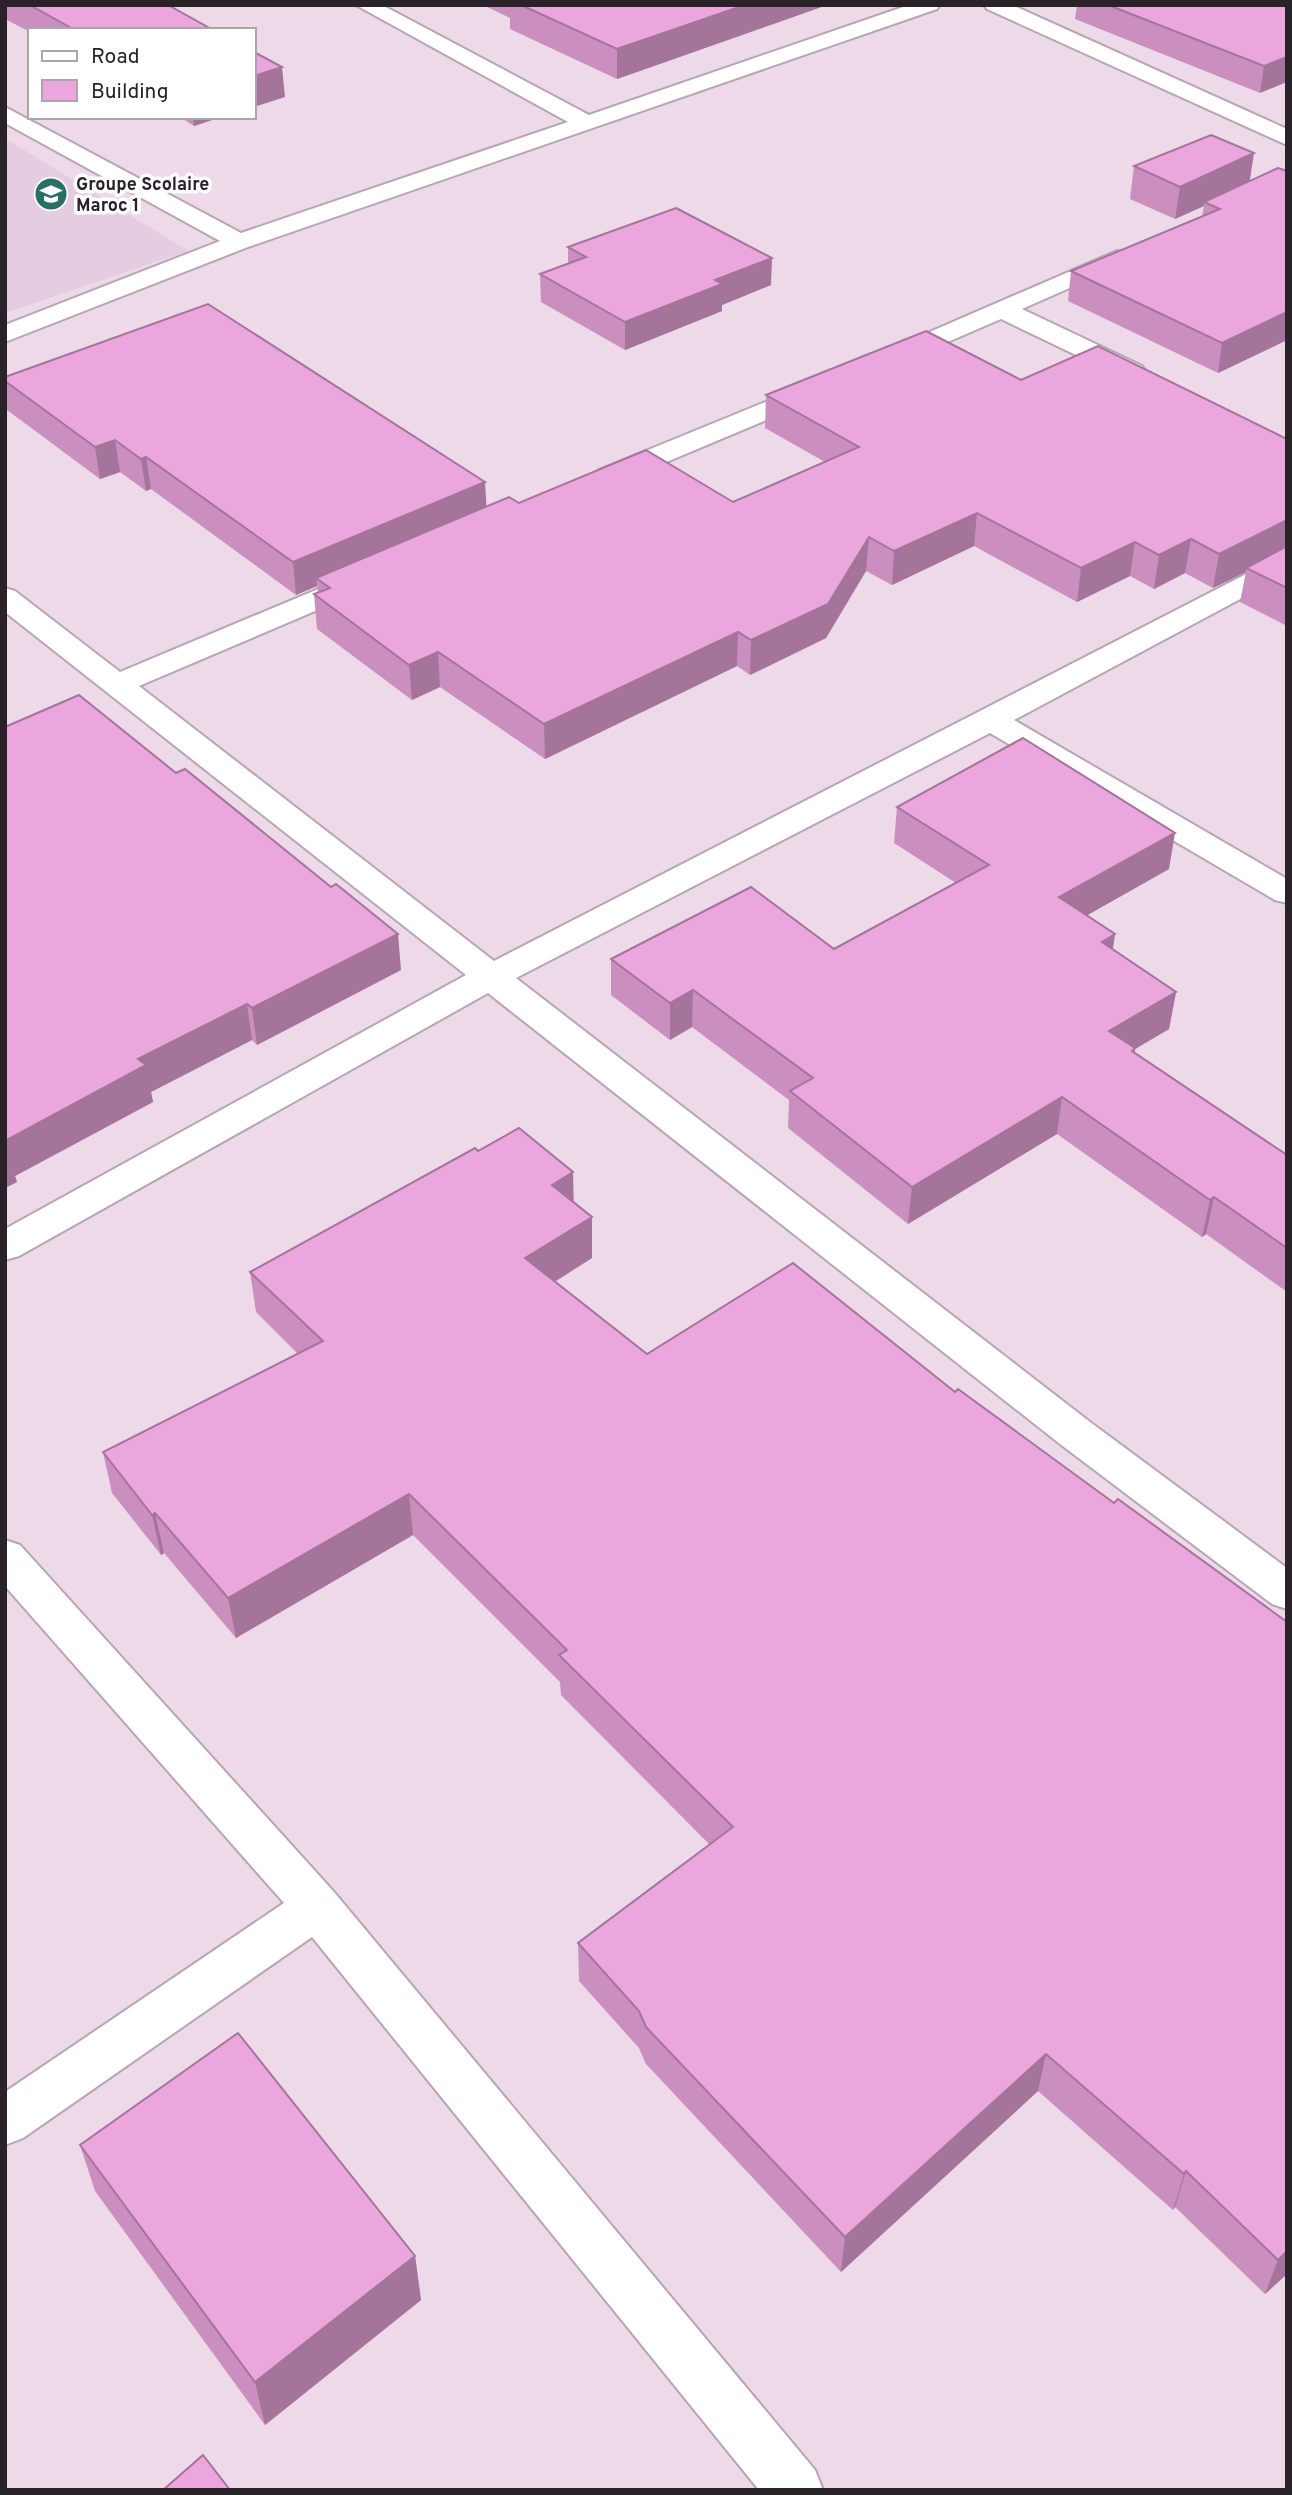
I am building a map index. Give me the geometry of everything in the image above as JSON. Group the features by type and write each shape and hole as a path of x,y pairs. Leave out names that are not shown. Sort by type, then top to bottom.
{"street":[{"path":"366,5 586,122"},
{"path":"994,5 1287,138"},
{"path":"5,334 239,242 923,6"},
{"path":"5,114 239,242"},
{"path":"865,369 1003,310 1139,247"},
{"path":"1003,310 1151,381"},
{"path":"587,485 840,379"},
{"path":"5,1246 490,977 991,720 1287,562"},
{"path":"116,685 383,572"},
{"path":"5,597 1075,1433 1287,1592"},
{"path":"991,720 1287,893"},
{"path":"5,1557 317,1907 795,2490"},
{"path":"5,2122 317,1907"}],"shaded area":[{"name":"Groupe Scolaire Maroc 1","path":"5,138 188,251 5,313"}],"building":[{"path":"30,5 168,5 209,28 71,28"},
{"path":"521,5 745,5 617,49"},
{"path":"1108,5 1287,5 1287,57 1264,66"},
{"path":"256,53 282,67 256,75"},
{"path":"1211,135 1254,153 1180,187 1134,166"},
{"path":"1278,168 1287,171 1287,312 1222,343 1071,271 1220,209 1204,202"},
{"path":"676,208 772,258 715,280 722,284 625,322 540,274 586,257 568,247"},
{"path":"208,304 485,482 293,562 146,457 141,459 115,440 95,447 5,381 5,377"},
{"path":"926,331 1021,380 1098,346 1287,439 1287,520 1219,554 1191,539 1159,555 1135,542 1081,568 977,513 894,551 869,537 828,604 751,640 738,632 544,724 438,652 409,665 314,594 330,588 316,578 509,497 519,503 646,450 733,502 859,447 766,395"},
{"path":"1287,546 1287,588 1246,568"},
{"path":"79,695 176,773 185,769 331,887 336,884 398,934 252,1008 247,1004 138,1059 146,1065 5,1141 5,727"},
{"path":"1023,738 1175,833 1059,897 1115,934 1102,942 1176,992 1109,1031 1135,1048 1132,1051 1287,1155 1287,1248 1214,1197 1210,1200 1062,1097 912,1187 790,1091 813,1078 693,990 670,1003 611,959 751,887 834,949 989,865 897,807"},
{"path":"519,1128 573,1172 552,1185 592,1217 525,1258 647,1354 793,1263 955,1392 958,1389 1114,1503 1118,1499 1287,1622 1287,2251 1278,2260 1186,2171 1184,2174 1046,2054 845,2237 646,2027 639,2011 578,1943 733,1827 559,1655 567,1650 409,1494 228,1598 155,1513 152,1515 103,1452 323,1341 250,1272 475,1148 478,1151"},
{"path":"238,2033 415,2256 255,2382 80,2145"},
{"path":"203,2455 230,2490 163,2490"}],"place":[{"name":"Groupe Scolaire Maroc 1","path":"51,194"}]}
